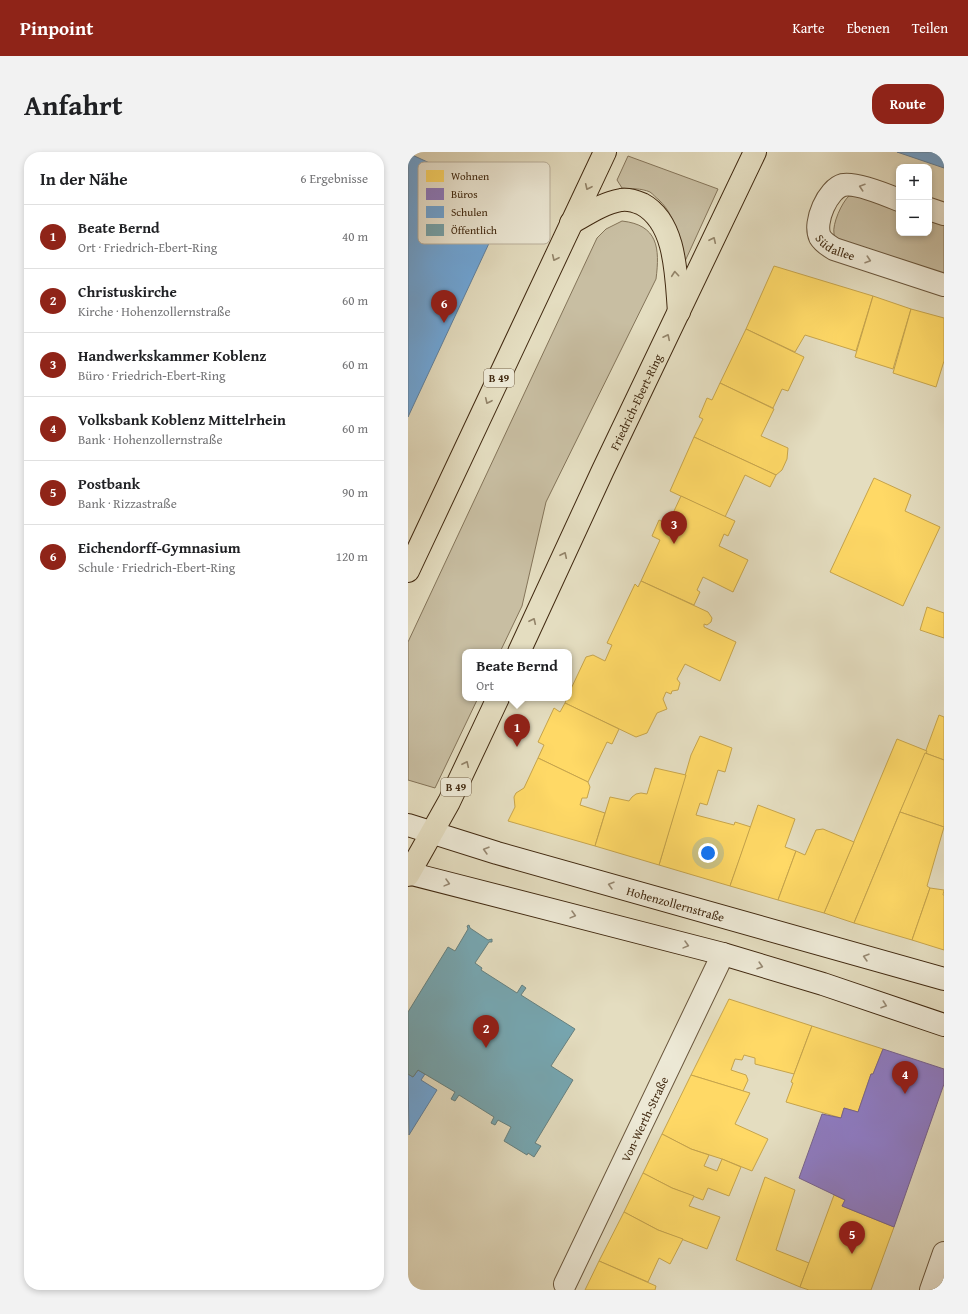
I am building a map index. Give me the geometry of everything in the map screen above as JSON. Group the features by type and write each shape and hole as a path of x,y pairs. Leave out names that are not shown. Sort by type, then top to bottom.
{"main road":[{"name":"B 49","path":"408,571 605,152"},
{"name":"Friedrich-Ebert-Ring","path":"520,649 755,152"},
{"path":"572,223 596,209 618,200 630,200 647,207 660,219 669,239 675,268 679,313"},
{"name":"B 49","path":"408,874 449,802 497,701"}],"street":[{"name":"Südallee","path":"896,199 855,185 844,185 838,188 827,198 822,211 819,222 820,237 825,243 834,249 944,285"},
{"path":"932,210 944,214"},
{"name":"Hohenzollernstraße","path":"408,825 497,854 944,979"},
{"path":"408,874 723,954 823,984 944,1025"},
{"name":"Von-Werth-Straße","path":"565,1284 723,954"},
{"path":"931,1290 944,1253"}],"shaded area":[{"path":"628,156 718,189 681,270 677,233 671,215 666,207 650,192 640,189 622,188 617,180"},
{"path":"849,196 856,196 896,209 896,236 932,236 932,221 944,225 944,277 836,240 834,230 836,219"},
{"path":"622,221 634,223 643,227 650,233 656,248 656,279 546,502 522,606 501,649 462,649 462,701 477,701 435,788 408,780 408,642 597,238 606,229"}],"building: Wohnen":[{"path":"774,266 873,296 856,351 805,335 795,352 746,329"},
{"path":"873,296 911,309 893,369 855,357"},
{"path":"911,309 944,318 944,361 936,387 893,373"},
{"path":"746,329 804,357 788,391 782,389 773,408 720,383"},
{"path":"720,383 774,409 761,436 788,448 787,459 782,470 776,475 694,437 703,419 699,417 707,398 712,400"},
{"path":"694,437 776,475 770,487 745,475 725,517 670,491"},
{"path":"874,478 911,495 905,511 940,527 903,606 830,572"},
{"path":"681,496 735,521 728,536 724,534 719,546 748,560 733,592 703,577 697,590 700,592 694,605 641,581 660,540 652,536 659,520 668,524"},
{"path":"641,581 708,612 712,618 711,622 707,625 704,624 704,627 736,642 720,681 685,664 677,679 680,683 678,690 672,691 671,694 666,692 663,699 667,709 657,713 647,733 636,737 565,703 566,701 572,701 572,687 586,657 593,655 605,661 612,645 607,643 635,584 638,587"},
{"path":"927,607 944,613 944,638 920,630"},
{"path":"565,703 619,729 612,744 607,742 588,782 538,758 544,745 538,742 554,708 560,712"},
{"path":"939,715 944,717 944,760 925,753"},
{"path":"700,736 732,748 725,772 718,770 707,805 700,803 696,815 734,825 735,822 751,827 730,886 659,865 691,755"},
{"path":"897,739 927,751 854,923 824,913"},
{"path":"925,753 944,760 944,827 900,812"},
{"path":"538,758 588,782 590,787 587,798 582,798 580,805 605,813 595,846 508,821 515,807 514,797 516,793 524,788"},
{"path":"655,768 686,775 659,865 595,846 610,797 629,801 636,794 647,794"},
{"path":"758,805 795,819 785,847 796,851 778,900 730,886"},
{"path":"900,812 944,827 927,886 930,888 912,940 854,923"},
{"path":"823,829 854,842 824,913 778,900 796,851 805,855 816,830"},
{"path":"930,888 944,890 944,950 912,940"},
{"path":"729,999 812,1026 794,1074 755,1064 755,1058 744,1055 742,1060 735,1059 731,1070 746,1075 748,1080 743,1091 691,1075"},
{"path":"812,1026 883,1049 873,1074 871,1074 858,1112 844,1108 841,1118 786,1102 793,1083 791,1082"},
{"path":"691,1075 750,1093 735,1124 768,1139 752,1171 691,1149 662,1134"},
{"path":"662,1134 691,1149 709,1155 704,1166 717,1171 722,1159 741,1167 729,1196 708,1188 703,1200 672,1188 643,1173"},
{"path":"643,1173 672,1188 694,1196 689,1206 720,1217 707,1249 658,1230 624,1212"},
{"path":"765,1177 795,1190 776,1250 809,1263 800,1287 736,1260"},
{"path":"834,1195 845,1200 842,1206 894,1227 871,1290 809,1290 800,1287"},
{"path":"624,1212 658,1230 683,1239 670,1264 659,1258 648,1282 599,1261"},
{"path":"599,1261 656,1286 655,1290 585,1290"}],"building: Büros":[{"path":"883,1049 944,1069 944,1084 894,1227 842,1206 845,1200 799,1178 822,1114 841,1118 844,1108 858,1112 871,1074 873,1074"}],"building: Schulen":[{"path":"897,152 944,152 944,168"},
{"path":"408,153 427,162 418,162 418,244 489,244 408,417"},
{"path":"418,1070 425,1074 421,1080 437,1090 409,1135 408,1074 413,1077"}],"building: Öffentlich":[{"path":"469,925 470,928 488,940 492,939 492,942 489,942 475,963 482,968 481,970 517,993 522,985 526,988 521,995 575,1029 551,1066 573,1080 535,1143 541,1146 534,1157 528,1153 527,1155 504,1141 511,1127 498,1120 495,1125 491,1123 494,1117 459,1095 455,1101 451,1099 455,1092 418,1070 413,1077 408,1074 408,1012 448,947 455,951 468,929 467,926"}],"place":[{"name":"Eichendorff-Gymnasium","path":"444,323"},
{"name":"Handwerkskammer Koblenz","path":"674,544"},
{"name":"Beate Bernd","path":"517,747"},
{"name":"Christuskirche","path":"486,1048"},
{"name":"Volksbank Koblenz Mittelrhein","path":"905,1094"},
{"name":"Postbank","path":"852,1254"}]}
